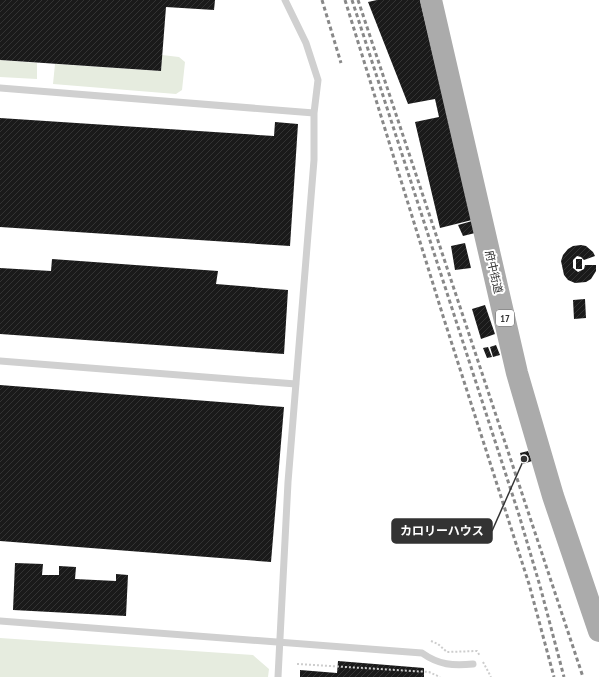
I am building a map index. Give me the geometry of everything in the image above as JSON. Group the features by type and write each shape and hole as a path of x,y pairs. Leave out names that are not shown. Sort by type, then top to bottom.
{"main road":[{"name":"府中街道","path":"431,0 517,373 554,496 599,631"}],"lane":[{"path":"278,677 288,482 314,160 314,113 318,80 306,44 285,0"},
{"path":"0,88 314,113"},
{"path":"0,361 296,384"},
{"path":"0,621 422,653 434,661 448,665 473,664"}],"path":[{"path":"297,664 429,672 440,677"}],"shaded area":[{"path":"162,55 179,57 185,62 182,90 176,94 53,84 55,64 161,71"},
{"path":"0,60 37,63 37,79 0,77"},
{"path":"0,638 253,655 269,669 268,677 0,677"}],"building":[{"path":"0,0 215,0 214,10 166,7 161,71 0,60"},
{"path":"377,0 420,0 472,220 440,228 415,122 439,117 435,99 408,104 368,2"},
{"path":"0,118 274,136 275,122 298,124 290,246 0,227"},
{"path":"472,221 475,233 463,236 458,225"},
{"path":"465,243 471,268 455,270 451,246"},
{"path":"573,246 586,246 595,256 584,260 577,256 573,260 573,268 578,272 584,269 585,265 596,265 596,271 591,279 586,282 575,283 568,280 564,275 561,261 563,255 568,249"},
{"path":"52,259 218,271 216,284 288,290 284,354 0,334 0,268 51,271"},
{"path":"576,259 582,259 582,269 576,269"},
{"path":"585,299 586,318 574,319 573,300"},
{"path":"485,305 495,334 481,339 472,309"},
{"path":"496,345 500,355 493,357 490,347"},
{"path":"488,347 492,357 487,358 483,348"},
{"path":"0,385 284,407 271,562 0,541"},
{"path":"528,451 532,461 523,464 520,453"},
{"path":"15,563 43,564 42,575 59,575 59,566 76,567 75,579 116,581 116,574 128,575 126,616 13,610"},
{"path":"338,661 424,668 424,677 300,677 300,670 337,673"}],"railway":[{"path":"322,0 341,63"},
{"path":"345,0 443,316 529,584 554,677"},
{"path":"352,0 519,515 540,586 564,677"},
{"path":"358,0 583,677"}],"place":[{"name":"カロリーハウス","path":"524,459"}]}
